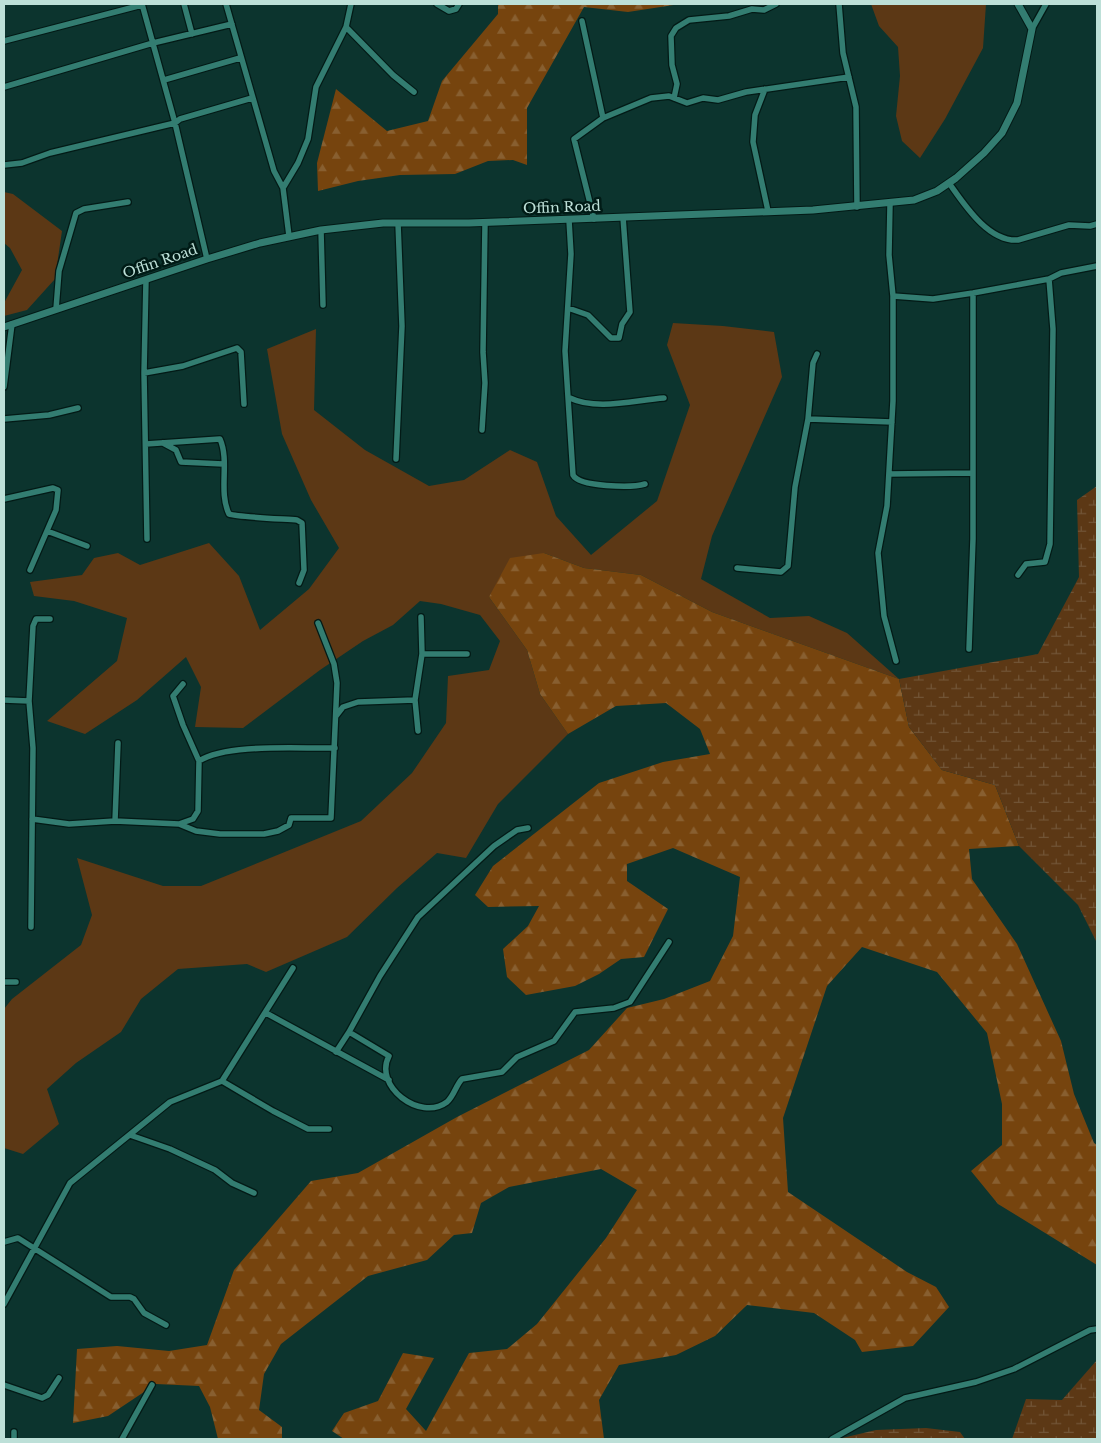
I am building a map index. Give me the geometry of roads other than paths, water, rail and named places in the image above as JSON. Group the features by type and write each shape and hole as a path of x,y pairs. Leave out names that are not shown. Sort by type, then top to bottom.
{"street":[{"path":"184,4 192,34"},
{"path":"226,4 274,171 283,188 289,236"},
{"path":"283,188 298,164 308,139 316,87 346,27 351,4"},
{"path":"437,4 449,11 456,9 459,4"},
{"path":"674,98 677,84 672,65 670,36 676,28 688,20 729,16 752,9 764,10 776,4"},
{"path":"840,4 841,39 855,95 858,123 857,207"},
{"path":"1018,4 1032,29"},
{"path":"1032,29 1046,4"},
{"path":"4,41 142,5 164,80 207,259"},
{"path":"582,21 603,118"},
{"path":"4,87 153,43 232,24"},
{"path":"346,27 393,75 414,92"},
{"name":"Offin Road","path":"4,326 207,259 289,236 321,230 398,223 485,223 857,207 924,198 949,183 989,148 1002,133 1014,114 1032,29"},
{"path":"164,80 240,58"},
{"path":"594,218 574,139 603,118 651,98 669,96 686,103 703,98 718,100 765,89 850,77"},
{"path":"765,89 755,115 753,142 768,211"},
{"path":"4,165 22,163 50,153 175,123 180,119 252,98"},
{"path":"949,183 980,224 1009,240 1018,240 1069,225 1090,226 1097,224"},
{"path":"56,309 59,271 76,213 84,209 128,202"},
{"path":"890,204 889,255 893,296 892,422 887,506 880,537 878,568 884,616 896,661"},
{"path":"568,308 588,315 611,338 620,338 622,324 630,312 623,217"},
{"path":"569,220 571,254 565,351 575,478 619,488 645,484"},
{"path":"396,459 402,326 398,223"},
{"path":"482,430 486,383 483,352 485,223"},
{"path":"321,230 323,305"},
{"path":"893,296 933,299 1049,279 1061,273 1097,266"},
{"path":"1018,575 1026,564 1045,562 1050,544 1053,329 1049,279"},
{"path":"146,280 144,373 147,539"},
{"path":"969,649 973,539 973,293"},
{"path":"4,387 12,324"},
{"path":"144,373 183,366 237,348 241,352 244,404"},
{"path":"737,568 781,572 788,566 795,487 808,419 813,363 817,354"},
{"path":"570,398 583,402 603,403 664,398"},
{"path":"4,419 49,415 78,408"},
{"path":"808,419 892,422"},
{"path":"146,444 179,440 220,439 224,464 226,502 229,514 234,517 254,516 297,520 302,523 304,570 299,583"},
{"path":"163,443 176,450 181,462 224,464"},
{"path":"889,474 972,473"},
{"path":"4,499 56,488 59,493 56,510 30,570"},
{"path":"47,531 86,546"},
{"path":"418,731 415,700 422,654 421,618"},
{"path":"31,927 33,748 30,701 34,622 36,619 50,619"},
{"path":"32,819 69,824 115,821 179,824 196,831 242,835 278,831 289,825 291,818 328,819 332,813 337,683 334,664 318,623"},
{"path":"422,654 467,654"},
{"path":"179,824 193,818 198,811 199,760 186,734 173,696 183,684"},
{"path":"4,700 30,701"},
{"path":"336,716 343,707 358,702 415,700"},
{"path":"115,821 118,743"},
{"path":"199,760 210,754 234,750 335,748"},
{"path":"336,1052 380,976 418,917 494,846 518,830 528,828"},
{"path":"349,1032 389,1056 385,1070 393,1092 427,1109 448,1101 462,1079 502,1072 517,1058 558,1039 575,1012 614,1008 630,1002 669,942"},
{"path":"4,1304 70,1183 170,1102 222,1080 293,968"},
{"path":"4,982 16,982"},
{"path":"266,1013 390,1080"},
{"path":"222,1080 273,1111 308,1129 329,1129"},
{"path":"130,1135 170,1149 215,1170 232,1184 254,1193"},
{"path":"4,1242 18,1238 33,1250 83,1280 96,1285 111,1297 130,1296 144,1313 166,1325"},
{"path":"832,1439 905,1398 976,1382 1014,1369 1090,1330 1097,1329"},
{"path":"4,1385 37,1398 42,1398 48,1395 59,1378"},
{"path":"122,1439 152,1385"},
{"path":"14,1432 14,1439"}]}
